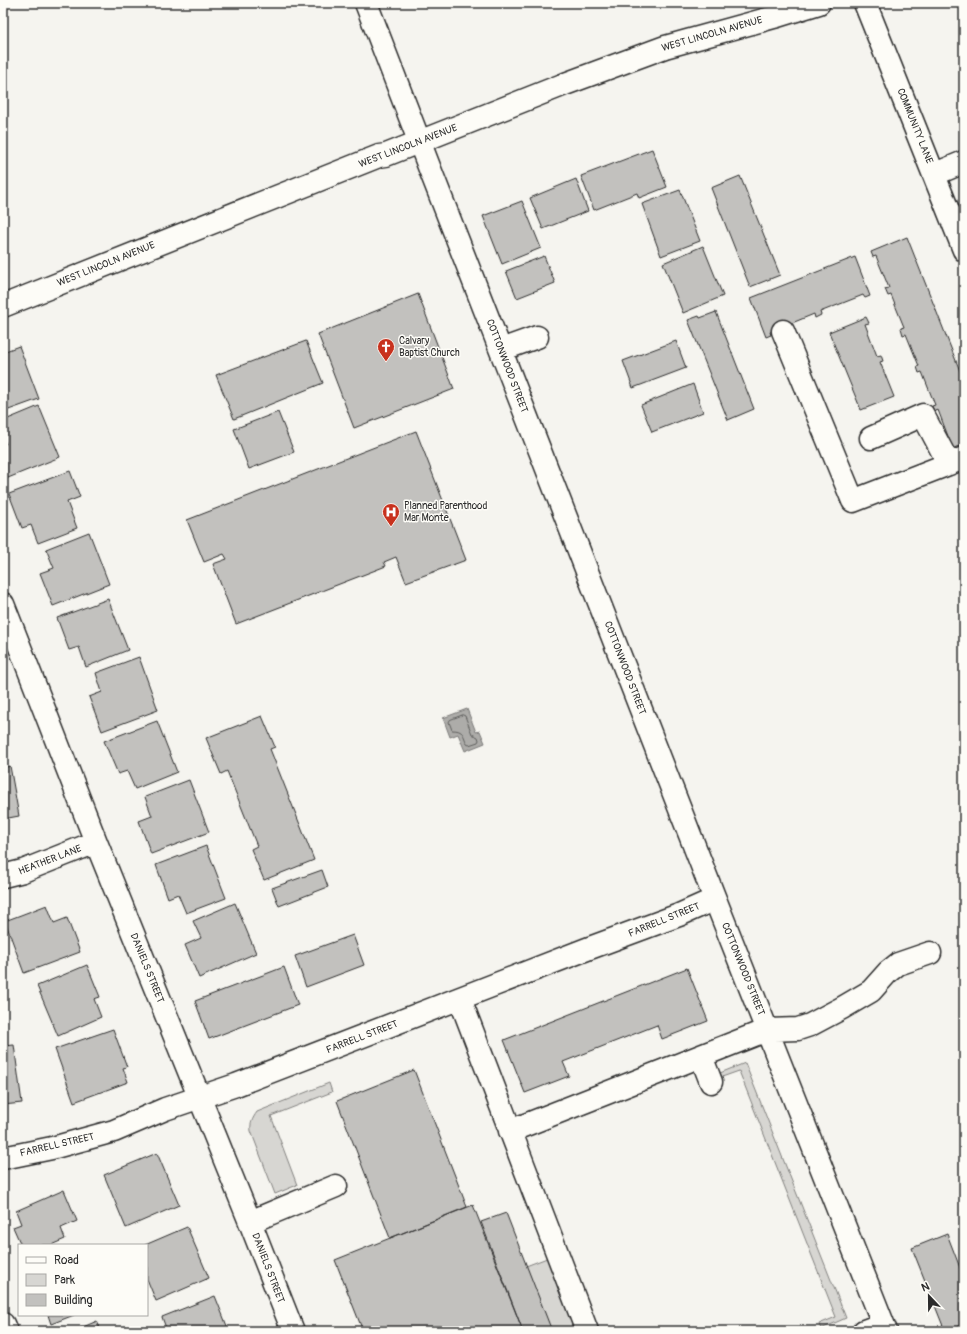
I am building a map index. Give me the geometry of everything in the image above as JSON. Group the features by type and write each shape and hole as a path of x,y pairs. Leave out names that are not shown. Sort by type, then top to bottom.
{"street":[{"name":"COTTONWOOD STREET","path":"366,3 500,350 767,1030 878,1329"},
{"name":"WEST LINCOLN AVENUE","path":"3,306 146,248 665,47 819,3"},
{"name":"COMMUNITY LANE","path":"866,3 964,250"},
{"path":"934,174 964,162"},
{"path":"783,331 853,501 956,461 923,415 871,438"},
{"path":"500,350 537,337"},
{"name":"DANIELS STREET","path":"3,604 96,842 293,1331"},
{"name":"HEATHER LANE","path":"3,876 23,871 96,842"},
{"name":"FARRELL STREET","path":"3,1158 52,1148 114,1131 165,1109 236,1085 587,949 679,915 715,899"},
{"path":"510,1131 767,1030 798,1029 810,1025 871,991 888,972 898,964 930,953"},
{"path":"460,999 587,1331"},
{"path":"701,1056 711,1082"},
{"path":"250,1222 336,1186"},
{"path":"3,1324 6,1331"}],"green space":[{"path":"745,1063 846,1318 821,1329 819,1324 836,1317 739,1071 722,1077 720,1073"},
{"path":"329,1083 332,1092 271,1116 297,1185 275,1194 251,1131 253,1119 257,1112"},
{"path":"547,1258 576,1331 551,1331 526,1266"}],"water":[{"path":"467,709 476,732 480,731 485,743 465,751 458,734 450,737 443,718"}],"building":[{"path":"652,149 667,187 639,198 637,193 594,210 581,176"},
{"path":"740,176 780,275 750,287 711,188"},
{"path":"576,179 588,211 543,229 530,198"},
{"path":"680,190 700,241 661,256 642,204"},
{"path":"522,201 541,248 502,264 483,216"},
{"path":"907,237 964,381 964,444 949,450 951,444 938,410 934,411 932,406 935,405 922,372 919,373 917,367 919,366 906,334 903,335 901,328 904,327 891,295 888,296 885,289 889,288 876,256 873,257 871,252"},
{"path":"703,246 723,296 683,313 663,263"},
{"path":"544,256 555,283 517,298 506,271"},
{"path":"855,257 870,296 865,298 863,295 820,312 821,315 815,318 814,314 770,332 771,335 766,337 751,298"},
{"name":"Calvary Baptist Church","path":"418,294 454,389 354,428 318,334"},
{"path":"716,312 754,409 728,420 688,320 699,316 700,318"},
{"path":"866,317 869,323 865,324 877,356 881,355 883,361 880,362 894,397 861,410 829,332"},
{"path":"306,341 323,383 234,419 216,375"},
{"path":"676,341 686,368 633,388 623,361"},
{"path":"19,346 39,399 3,412 3,352"},
{"path":"693,384 703,412 652,432 641,405"},
{"path":"39,406 60,457 3,480 3,445 6,444 3,437 3,421"},
{"path":"278,412 294,452 249,469 234,429"},
{"path":"416,431 466,560 406,582 396,557 384,562 386,566 236,624 213,564 227,559 224,554 204,562 187,520"},
{"path":"70,471 80,497 67,502 77,528 38,543 31,525 22,528 9,494"},
{"path":"89,532 109,584 53,606 40,573 54,568 46,549"},
{"path":"108,599 128,650 86,667 79,647 69,650 57,618"},
{"path":"139,657 158,710 102,731 89,697 102,692 96,673"},
{"path":"262,716 275,747 270,749 314,860 264,880 251,849 257,846 227,771 221,774 206,738"},
{"path":"157,721 177,772 135,789 127,771 118,774 104,741"},
{"path":"10,766 19,816 3,819 3,768"},
{"path":"189,780 209,832 151,854 139,821 152,816 145,797"},
{"path":"206,846 226,898 186,913 178,894 168,898 156,865"},
{"path":"322,870 328,887 279,906 272,888"},
{"path":"235,903 256,953 199,978 185,945 201,938 193,921"},
{"path":"47,905 54,923 67,918 80,952 24,973 5,921"},
{"path":"353,935 364,965 306,987 295,956"},
{"path":"87,965 100,997 94,999 101,1017 58,1036 37,986"},
{"path":"284,967 298,1005 209,1039 195,1001"},
{"path":"687,968 708,1021 662,1039 657,1025 563,1062 569,1076 525,1093 504,1040"},
{"path":"113,1029 127,1067 123,1068 128,1082 74,1102 55,1049"},
{"path":"14,1045 22,1103 3,1105 3,1046"},
{"path":"414,1070 467,1207 390,1238 337,1101"},
{"path":"157,1153 179,1205 126,1228 104,1175"},
{"path":"64,1190 77,1221 61,1228 65,1239 53,1244 21,1244 13,1227 21,1224 16,1211"},
{"path":"473,1205 523,1331 363,1331 335,1260"},
{"path":"506,1213 552,1331 523,1331 481,1222"},
{"path":"187,1227 209,1278 156,1301 148,1281 147,1244"},
{"path":"947,1234 964,1278 964,1331 945,1331 912,1248"},
{"path":"215,1296 229,1331 167,1331 162,1317"},
{"path":"48,1316 71,1316 51,1324"},
{"path":"97,1321 101,1331 74,1331"}],"place":[{"name":"Calvary Baptist Church","path":"386,362"},
{"name":"Planned Parenthood Mar Monte","path":"391,527"}]}
